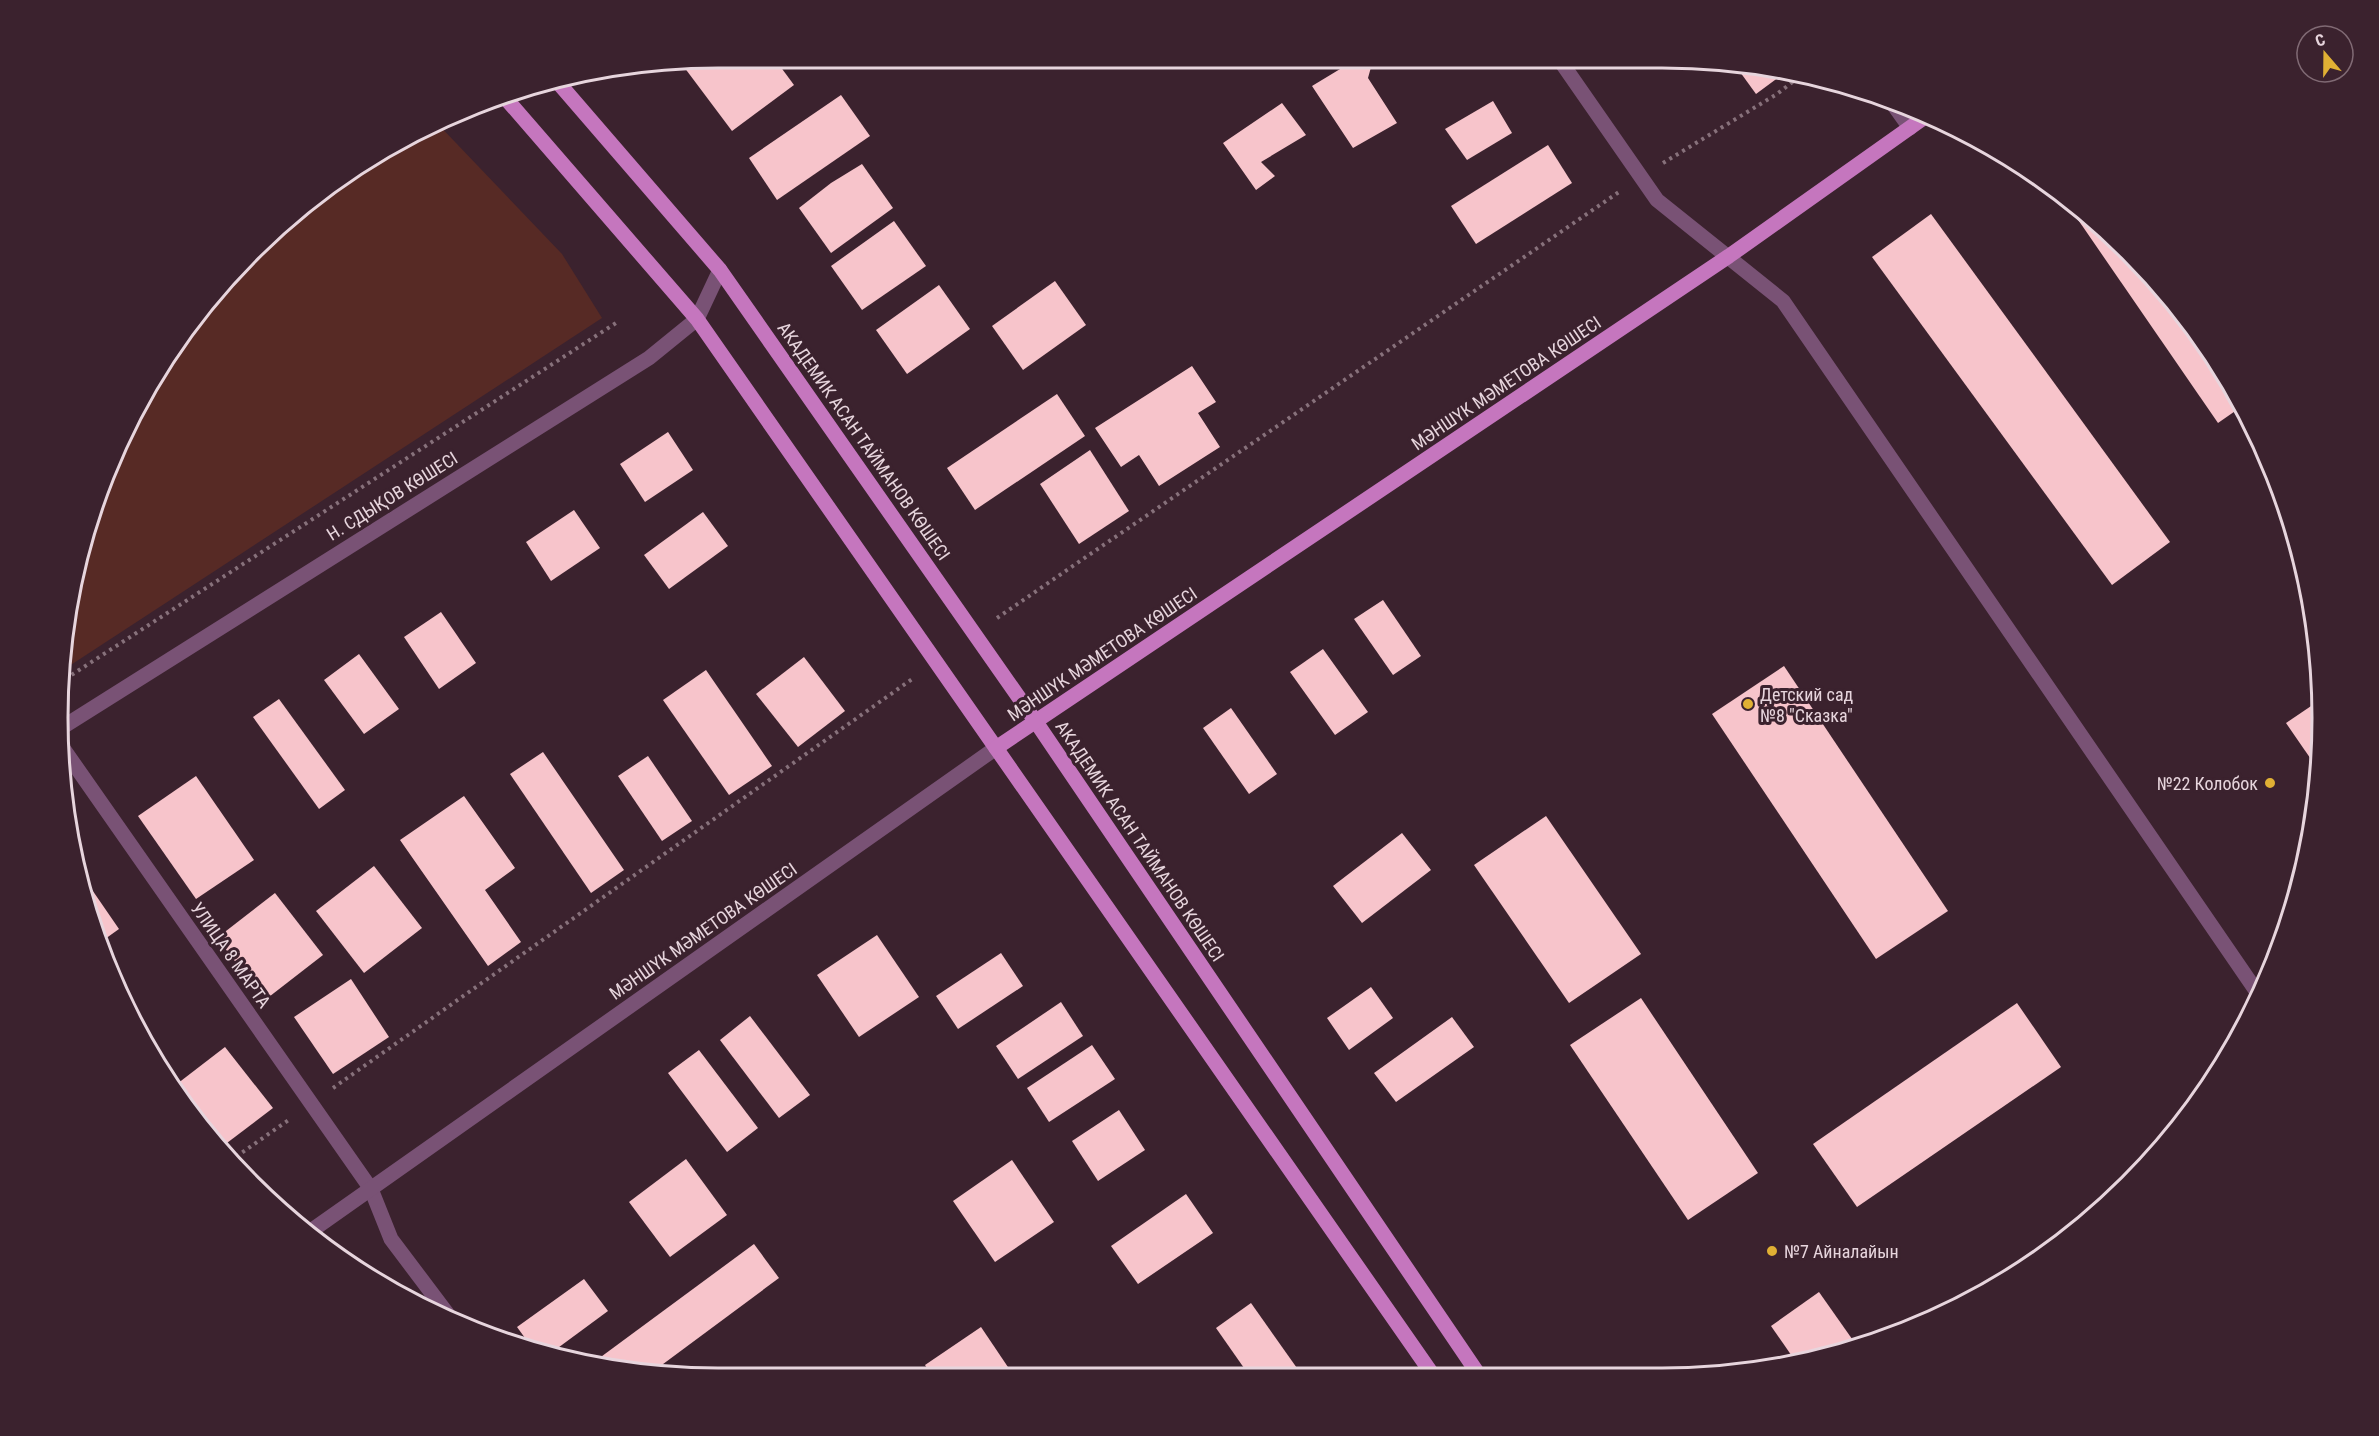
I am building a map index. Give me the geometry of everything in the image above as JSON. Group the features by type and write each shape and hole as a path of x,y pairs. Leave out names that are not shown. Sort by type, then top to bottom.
{"main road":[{"name":"АКАДЕМИК АСАН ТАЙМАНОВ КӨШЕСІ","path":"562,87 720,270 1036,722 1475,1369"},
{"path":"509,102 698,319 1316,1203 1429,1369"},
{"name":"МӘНШҮК МӘМЕТОВА КӨШЕСІ","path":"996,748 1729,256 1919,121"}],"street":[{"path":"1565,67 1657,200 1783,301 2253,986"},
{"path":"1899,113 1910,128"},
{"name":"Н. СДЫҚОВ КӨШЕСІ","path":"68,724 649,358 698,319 720,270"},
{"name":"МӘНШҮК МӘМЕТОВА КӨШЕСІ","path":"315,1228 996,748"},
{"name":"УЛИЦА 8 МАРТА","path":"69,757 371,1189 391,1239 442,1306"}],"path":[{"path":"975,634 1641,177 1777,94 1793,81"},
{"path":"69,677 619,321"},
{"path":"237,1156 936,662"}],"shaded area":[{"path":"443,129 562,254 602,318 70,666 80,591 102,509 117,469 155,393 177,357 229,289 289,229 357,177"}],"building":[{"path":"781,67 794,85 732,131 685,69"},
{"path":"1343,67 1371,67 1368,78 1397,123 1353,148 1312,86"},
{"path":"1740,72 1777,78 1756,94"},
{"path":"841,95 870,136 777,200 749,158"},
{"path":"1493,101 1512,133 1467,160 1445,129"},
{"path":"1282,103 1306,135 1261,162 1275,176 1256,190 1223,143"},
{"path":"1548,145 1572,183 1476,244 1451,206"},
{"path":"862,164 893,208 831,253 799,208 831,183"},
{"path":"1931,214 2170,542 2112,585 1872,257"},
{"path":"2077,219 2121,258 2150,289 2202,357 2234,412 2218,423"},
{"path":"894,221 926,266 862,310 831,266"},
{"path":"1055,281 1086,325 1023,370 992,326"},
{"path":"939,285 970,329 907,374 876,330"},
{"path":"1192,366 1216,402 1198,413 1220,447 1159,486 1139,455 1121,467 1095,428"},
{"path":"1057,394 1085,436 975,510 947,468"},
{"path":"668,432 693,470 645,502 620,464"},
{"path":"1090,450 1129,511 1079,544 1040,484"},
{"path":"574,510 600,548 551,581 526,542"},
{"path":"703,512 728,546 669,589 644,555"},
{"path":"1383,600 1421,656 1393,675 1354,619"},
{"path":"441,612 476,663 439,689 404,637"},
{"path":"1323,649 1368,712 1335,735 1290,672"},
{"path":"359,654 399,709 364,734 324,680"},
{"path":"804,657 845,711 798,747 756,694"},
{"path":"1784,666 1948,911 1876,959 1712,714"},
{"path":"706,670 772,766 729,795 663,700"},
{"path":"279,699 345,790 319,809 253,717"},
{"path":"2311,706 2310,758 2286,723"},
{"path":"1231,708 1277,774 1249,794 1203,728"},
{"path":"543,752 624,870 591,893 510,774"},
{"path":"648,756 692,821 662,841 618,776"},
{"path":"196,776 254,860 196,899 138,816"},
{"path":"464,796 515,868 485,890 521,942 488,966 400,840"},
{"path":"1546,816 1641,954 1569,1003 1474,865"},
{"path":"1402,833 1431,870 1362,923 1333,886"},
{"path":"374,866 422,928 364,973 316,911"},
{"path":"90,887 119,929 106,938"},
{"path":"275,893 323,955 265,1000 217,938"},
{"path":"877,935 919,997 859,1037 817,975"},
{"path":"1001,953 1023,986 958,1029 936,996"},
{"path":"351,979 389,1037 333,1074 294,1017"},
{"path":"1371,987 1393,1018 1349,1050 1327,1018"},
{"path":"1641,998 1758,1173 1688,1220 1570,1045"},
{"path":"1061,1002 1083,1036 1018,1079 996,1046"},
{"path":"2017,1003 2061,1067 1857,1207 1813,1144"},
{"path":"750,1016 810,1095 779,1118 720,1040"},
{"path":"1452,1017 1474,1047 1396,1102 1374,1073"},
{"path":"1092,1045 1115,1079 1049,1122 1027,1088"},
{"path":"225,1047 273,1108 226,1144 179,1082"},
{"path":"699,1050 758,1128 727,1152 668,1073"},
{"path":"1119,1110 1145,1150 1098,1181 1072,1141"},
{"path":"686,1159 727,1215 670,1257 629,1202"},
{"path":"1012,1160 1054,1222 995,1262 953,1201"},
{"path":"1186,1194 1213,1233 1138,1284 1111,1246"},
{"path":"754,1244 779,1278 661,1366 600,1358"},
{"path":"584,1279 608,1311 558,1348 526,1339 517,1327"},
{"path":"1819,1292 1852,1339 1791,1355 1771,1326"},
{"path":"1251,1303 1298,1369 1245,1369 1216,1328"},
{"path":"981,1327 1009,1369 927,1369 925,1365"}],"place":[{"name":"Детский сад №8 \"Сказка\"","path":"1748,704"},
{"name":"№22 Колобок","path":"2270,783"},
{"name":"№7 Айналайын","path":"1772,1251"}]}
